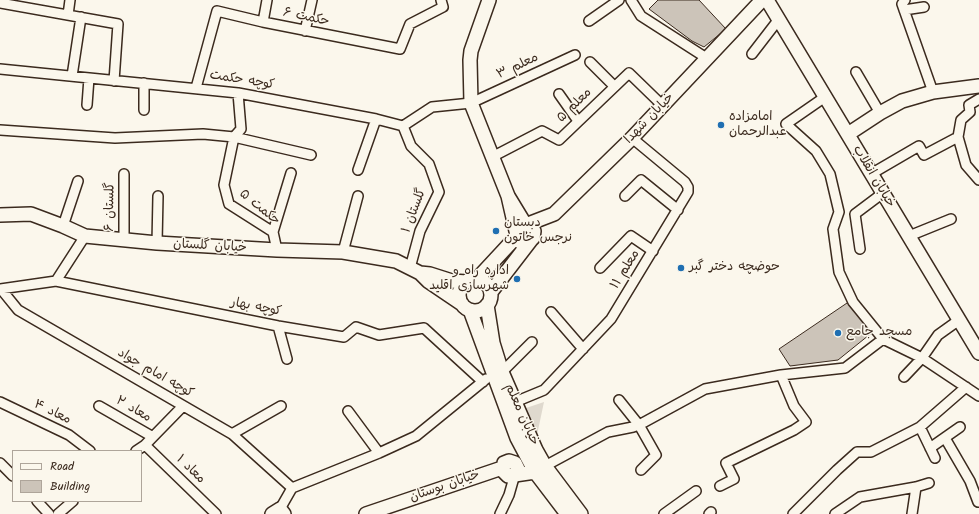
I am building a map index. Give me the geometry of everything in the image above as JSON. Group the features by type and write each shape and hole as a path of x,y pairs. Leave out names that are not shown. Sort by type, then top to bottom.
{"main road":[{"path":"489,0 470,51 471,103 521,229"},
{"name":"خیابان شهدا","path":"521,229 554,214 632,138 762,0"},
{"name":"خیابان انقلاب","path":"767,0 979,353"},
{"path":"848,134 880,113 902,101 934,92 979,86"},
{"name":"خیابان گلستان","path":"0,215 31,214 85,236 157,243 342,252 396,261 415,271"},
{"path":"415,271 466,307 479,310 487,305 491,297 491,292 533,238 534,231 531,226 521,229 472,281 461,289 460,294 466,307"},
{"path":"415,271 452,281 480,280 487,285 491,292"},
{"name":"خیابان معلم","path":"487,305 497,372 517,438 540,469 567,514"},
{"name":"خیابان معلم","path":"466,307 497,372 515,402 540,469 581,514"},
{"path":"508,470 517,438"},
{"name":"خیابان بوستان","path":"366,514 508,470 540,469"}],"street":[{"path":"68,15 70,0"},
{"path":"263,22 267,0"},
{"path":"305,31 312,0"},
{"name":"حکمت ۶","path":"196,88 217,10 305,31 400,49 410,24 443,7 441,0"},
{"path":"589,21 619,0"},
{"path":"631,0 641,16 708,59"},
{"path":"905,0 902,4 934,92"},
{"path":"3,2 38,5 68,15 118,24 114,81"},
{"path":"904,10 924,7"},
{"path":"72,76 81,17"},
{"path":"752,54 779,19"},
{"name":"معلم ۳","path":"471,103 575,55"},
{"path":"590,62 614,86"},
{"name":"کوچه حکمت","path":"0,69 238,93 376,119 404,126"},
{"path":"856,72 880,113"},
{"name":"معلم ۵","path":"492,156 542,131 558,140 629,73 663,106"},
{"path":"87,104 89,78"},
{"path":"144,83 144,110"},
{"name":"حکمت ۵","path":"238,93 240,128 234,137 224,185 229,204 273,232 277,250"},
{"path":"560,94 578,121"},
{"path":"825,97 786,124 816,151 830,174 839,212 833,230 839,272 853,302 883,339 922,358 979,396"},
{"path":"979,99 970,105 970,112 961,120 958,137 966,165 979,180"},
{"path":"404,126 432,107 471,103"},
{"path":"358,170 376,119"},
{"name":"گلستان ۱","path":"404,126 411,146 430,164 439,192 420,231 415,271"},
{"path":"0,130 115,138 203,134 234,137 311,155"},
{"path":"871,174 919,146 924,155 958,137"},
{"name":"معلم ۱۱","path":"515,402 544,390 611,319 688,192 688,187 685,182 632,138"},
{"path":"273,232 291,173"},
{"name":"گلستان ۶","path":"124,174 124,240"},
{"path":"625,196 641,180 678,210"},
{"path":"63,226 78,181"},
{"path":"860,249 855,214 883,193"},
{"path":"157,243 158,196"},
{"path":"342,252 358,196"},
{"path":"909,236 951,219"},
{"path":"56,281 85,236"},
{"path":"600,268 632,236 653,251"},
{"name":"کوچه بهار","path":"1,289 56,281 278,326 344,337 356,327 379,335 424,328 483,382"},
{"name":"کوچه امام جواد","path":"1,289 18,310 232,434 292,488"},
{"path":"551,312 583,349"},
{"path":"904,377 922,358 938,335 959,320"},
{"path":"278,326 287,359"},
{"path":"540,469 608,432 639,425 705,389 781,375 845,368 883,339"},
{"path":"279,512 292,488 379,453 416,436 497,372 532,342"},
{"path":"720,486 734,479 726,463 794,430 806,422 794,406 781,375"},
{"path":"793,514 857,452 871,452 920,427 966,387"},
{"path":"619,400 639,425 656,455 640,470"},
{"name":"معاد ۴","path":"0,402 69,435 89,450"},
{"name":"معاد ۲","path":"99,406 153,437"},
{"path":"138,450 145,445 183,406"},
{"path":"232,434 281,406"},
{"path":"348,411 379,453"},
{"path":"920,427 935,458"},
{"path":"930,448 960,427"},
{"path":"945,438 970,481 978,502"},
{"name":"معاد ۱","path":"145,445 216,514"},
{"path":"0,463 12,475"},
{"path":"500,514 509,495 508,470"},
{"path":"835,514 860,497 916,487 929,483"},
{"path":"912,514 916,487"},
{"path":"664,514 696,491"},
{"path":"38,502 49,514"},
{"path":"58,514 72,502"},
{"path":"504,505 508,514"}],"shaded area":[{"path":"544,402 537,435 526,408"}],"building":[{"path":"658,0 699,0 726,29 704,47 692,41 649,9"},
{"name":"مسجد جامع","path":"850,301 874,331 838,360 790,366 779,349"}],"place":[{"name":"امامزاده عبدالرحمان","path":"721,125"},
{"name":"دبستان نرجس خاتون","path":"496,231"},
{"name":"حوضچه دختر گبر","path":"681,268"},
{"name":"اداره راه و شهرسازی اقلید","path":"517,279"},
{"name":"مسجد جامع","path":"838,333"}]}
